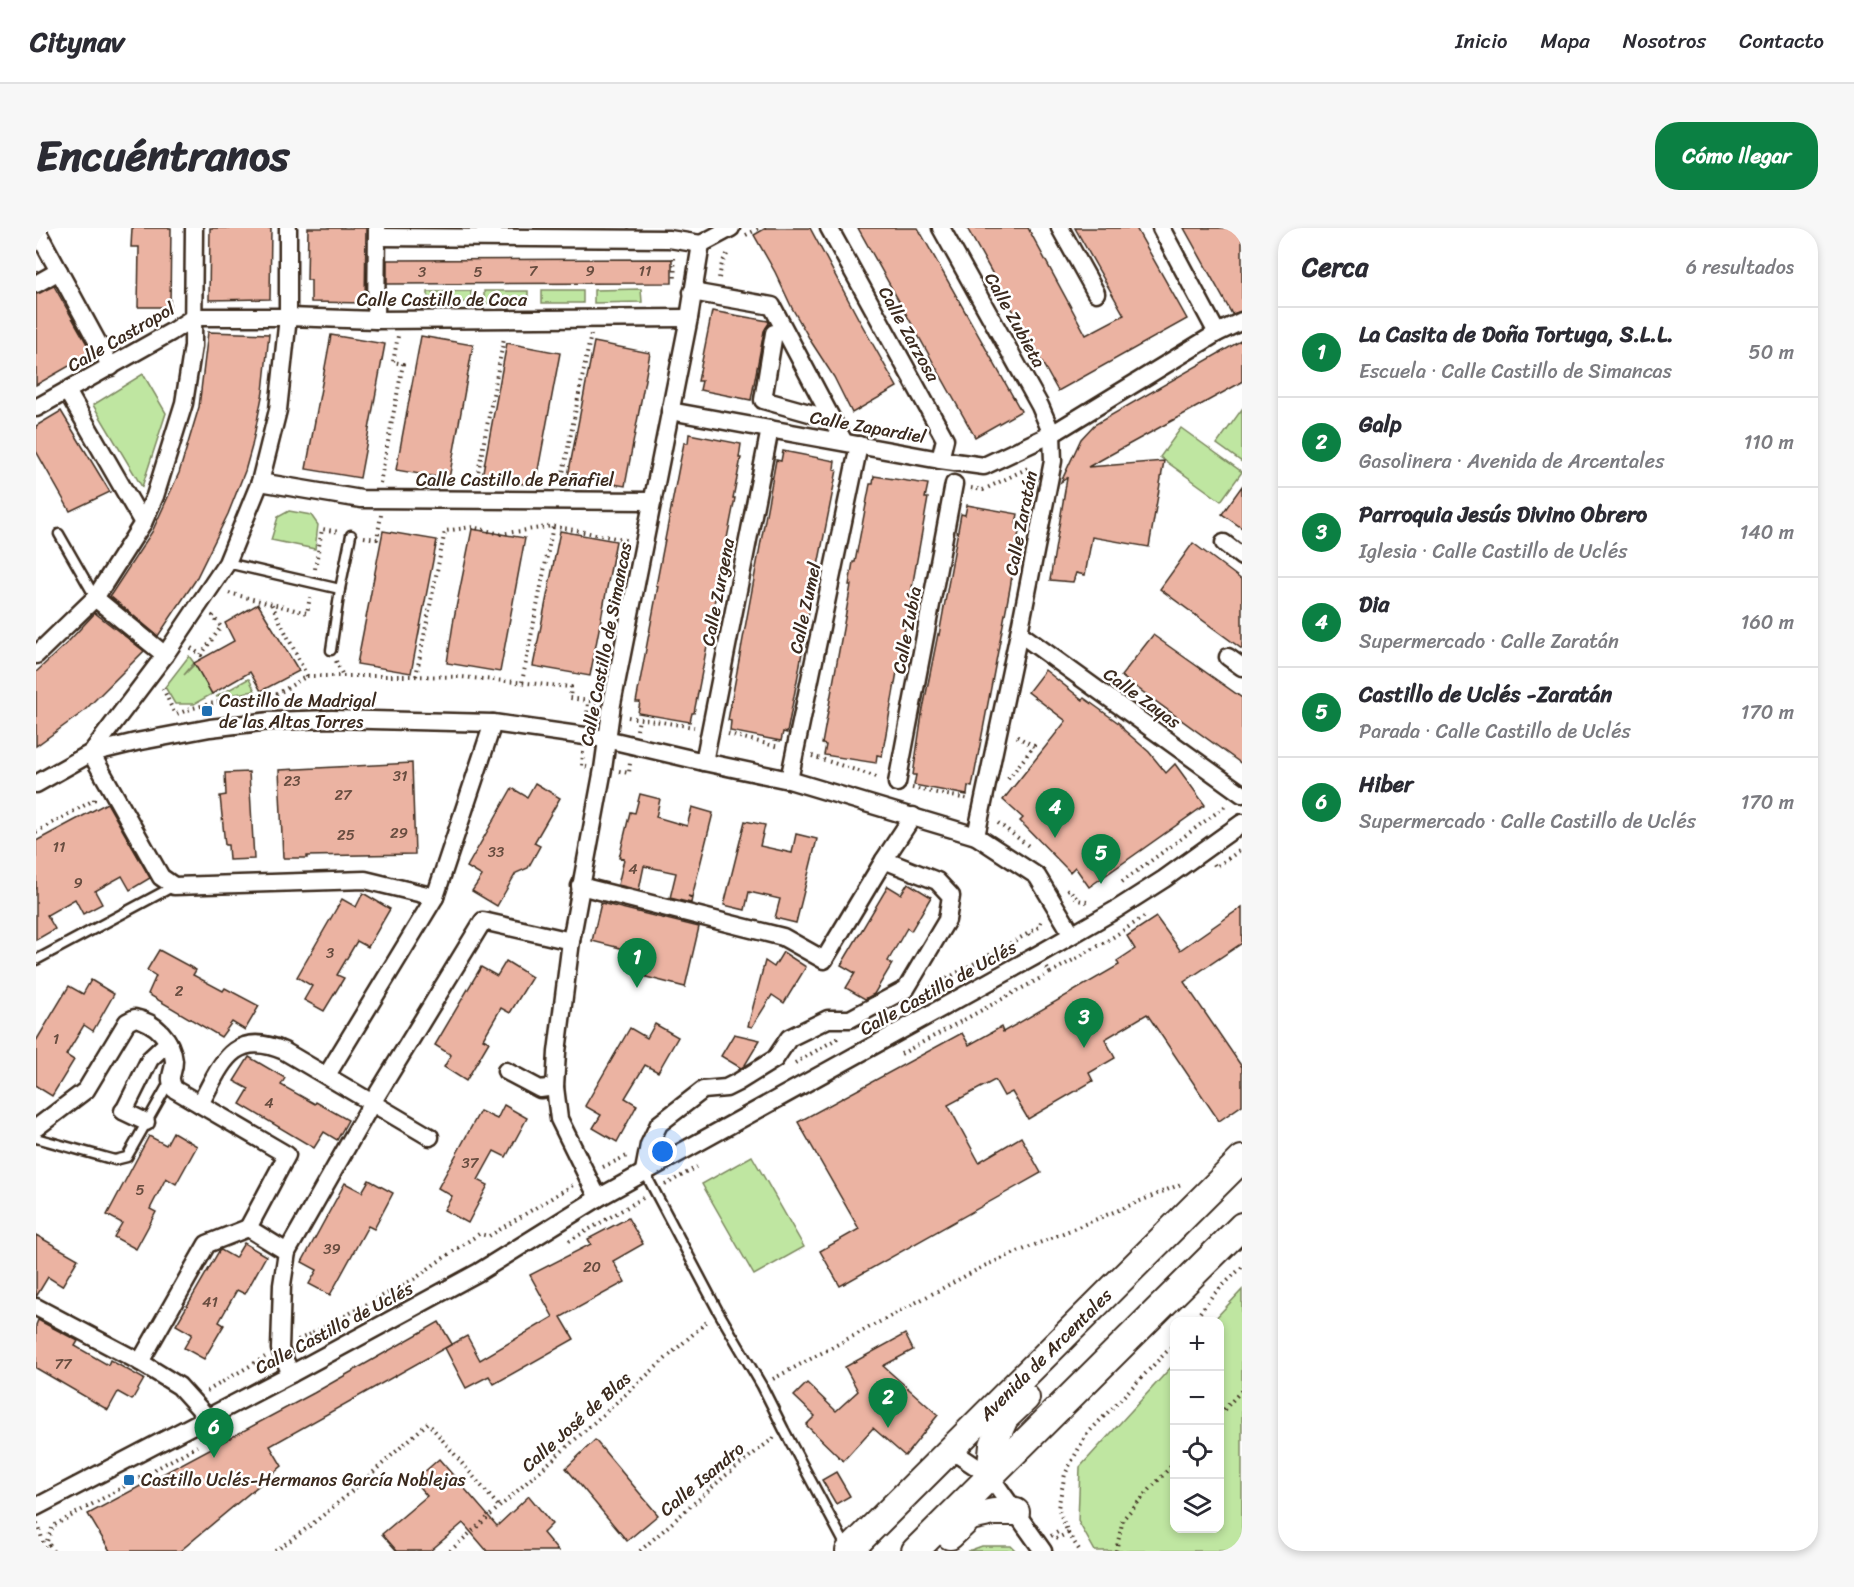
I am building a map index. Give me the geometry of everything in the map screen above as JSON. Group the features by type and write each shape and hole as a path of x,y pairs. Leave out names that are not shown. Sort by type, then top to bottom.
{"main road":[{"name":"Avenida de Arcentales","path":"849,1551 1242,1159"},
{"path":"915,1551 1242,1226"},
{"path":"990,1476 993,1444 1005,1418 1111,1313 1143,1275 1156,1245"},
{"path":"934,1551 970,1517 994,1512 1016,1512"}],"street":[{"path":"36,655 95,598 143,523 155,496 184,403 193,346 194,228"},
{"path":"91,753 165,654 227,563 260,482 278,410 288,317 288,228"},
{"path":"376,320 377,232 605,233 669,239 700,238 731,228"},
{"name":"Calle Zarzosa","path":"829,228 945,439 940,460"},
{"name":"Calle Zubieta","path":"941,228 1040,406 1052,434"},
{"path":"1060,228 1096,293"},
{"path":"1161,228 1217,333"},
{"path":"36,229 111,366"},
{"name":"Calle Castillo de Simancas","path":"598,1198 559,1119 555,1087 557,1052 580,886 603,769 606,739 689,318 700,238"},
{"path":"36,284 59,271"},
{"path":"692,292 772,306 852,444"},
{"name":"Calle Castillo de Coca","path":"194,317 376,320 689,318"},
{"name":"Calle Castropol","path":"36,408 194,317"},
{"path":"1052,434 1217,333 1242,321"},
{"path":"774,333 763,400 813,414"},
{"path":"68,391 143,523"},
{"name":"Calle Zapardiel","path":"670,411 984,466 1052,434"},
{"name":"Calle Zurgena","path":"704,762 770,429"},
{"name":"Calle Zaratán","path":"976,836 1053,462 1052,434"},
{"name":"Calle Zumel","path":"789,780 852,444"},
{"name":"Calle Castillo de Peñafiel","path":"260,482 362,499 653,501"},
{"name":"Calle Zubía","path":"897,783 954,484"},
{"path":"1224,543 1242,557"},
{"path":"95,598 165,654"},
{"name":"Calle Zayas","path":"1019,633 1241,793"},
{"path":"1228,657 1242,667"},
{"path":"36,784 91,753 200,730 270,721 332,719 493,723 606,739 789,780 976,836 1037,876 1072,934"},
{"path":"327,1075 435,897 493,723"},
{"path":"91,753 161,877 174,885 365,880 435,897"},
{"path":"580,886 783,937 824,960 884,860 914,816"},
{"name":"Calle Castillo de Uclés","path":"36,1507 291,1374 479,1272 598,1198 1117,909 1164,879 1242,823"},
{"name":"Calle Castillo de Uclés","path":"644,1172 649,1145 659,1124 703,1090 726,1088 775,1059 789,1038 828,1019 850,1019 906,989 947,920 951,896 938,881 884,860"},
{"path":"291,1374 280,1348 282,1285 287,1252 372,1103 483,921 572,941"},
{"path":"36,1128 86,1090 127,1022 135,1018 145,1020 160,1031 168,1042 174,1061 172,1085 287,1155 248,1228 207,1244 140,1362"},
{"path":"146,1122 123,1111 150,1059 168,1042"},
{"path":"200,1104 226,1058 237,1048 256,1043 272,1045 327,1075 429,1137"},
{"path":"506,1071 540,1089 555,1087"},
{"path":"248,1228 287,1252"},
{"path":"36,1307 140,1362 179,1386 208,1418"},
{"path":"951,1450 990,1476 1042,1549"}],"lane":[{"path":"59,534 95,598"},
{"path":"331,650 351,535"},
{"path":"227,563 340,589"},
{"path":"36,960 174,885"},
{"path":"36,1138 115,1160 127,1157 146,1122 172,1085"},
{"path":"644,1172 718,1311 762,1386 849,1551"}],"path":[{"path":"719,278 722,263 729,251"},
{"path":"557,500 594,319"},
{"path":"377,499 403,364 393,362 400,320"},
{"path":"473,500 503,344"},
{"path":"522,682 553,526"},
{"path":"416,676 445,531 472,527 501,534 553,526 645,543"},
{"path":"224,600 229,593 307,613 311,594 319,596 320,584"},
{"path":"271,603 307,676"},
{"path":"191,648 201,654 221,627 213,616 219,608"},
{"path":"163,717 218,702 256,696 274,696 307,676 416,676 522,682 571,687 570,698 588,701"},
{"path":"156,692 162,685 175,715"},
{"path":"1007,780 1034,746 1021,739"},
{"path":"36,832 94,800 88,787 106,780"},
{"path":"1191,832 1241,793"},
{"path":"998,814 998,823 1033,849"},
{"path":"1062,880 1069,889"},
{"path":"926,990 1029,933"},
{"path":"833,1041 844,1036"},
{"path":"762,1386 984,1266 1181,1184"},
{"path":"313,1333 416,1278 479,1234 489,1236 565,1190"},
{"path":"1197,1317 1212,1296 1242,1266"},
{"name":"Calle José de Blas","path":"450,1551 718,1311"},
{"path":"1080,1551 1068,1533 1058,1508 1065,1474 1086,1435 1170,1348"},
{"path":"1224,1410 1242,1390"},
{"path":"275,1551 295,1538 330,1509 428,1423 500,1508"},
{"name":"Calle Isandro","path":"640,1551 725,1476 784,1430"},
{"path":"1116,1551 1123,1519 1170,1467"},
{"path":"51,1522 53,1526 47,1541 53,1551"},
{"path":"41,1530 41,1540 46,1551"},
{"path":"1042,1549 1068,1533"}],"green space":[{"path":"641,289 642,302 594,303 594,290"},
{"path":"542,290 583,290 583,303 542,303"},
{"path":"471,291 471,302 428,303 428,292"},
{"path":"484,291 528,291 528,303 484,303"},
{"path":"143,374 166,413 142,487 93,405"},
{"path":"1242,409 1242,462 1217,444"},
{"path":"1181,428 1242,472 1221,501 1160,457"},
{"path":"289,511 311,515 318,525 315,549 271,540 278,517"},
{"path":"189,656 194,663 184,675 195,664 212,694 194,704 175,704 165,687"},
{"path":"248,679 255,691 216,697"},
{"path":"752,1156 804,1247 754,1275 702,1184"},
{"path":"1242,1290 1242,1551 1095,1551 1078,1521 1080,1467 1170,1368 1170,1533 1224,1533 1224,1317 1217,1317"},
{"path":"982,1546 1011,1546 1016,1551 968,1551"}],"building":[{"path":"132,228 171,228 170,307 138,307 139,247 131,247"},
{"path":"210,228 271,228 270,299 209,300"},
{"path":"308,228 366,228 365,303 311,302 311,280 307,280"},
{"path":"766,228 810,228 897,387 852,413 834,377 792,308 754,235"},
{"path":"858,228 918,228 1021,411 975,437"},
{"path":"967,228 1028,228 1086,335 1124,315 1075,228 1136,228 1187,319 1058,391"},
{"path":"1184,228 1242,228 1242,311 1232,314"},
{"path":"672,259 672,283 387,284 387,260"},
{"path":"54,286 92,353 36,385 36,294"},
{"path":"712,311 769,323 764,331 751,400 700,390 702,381 698,381"},
{"path":"208,332 269,334 263,392 245,471 228,514 195,581 158,636 110,596 152,532 179,473 199,407"},
{"path":"331,335 385,344 360,478 306,469"},
{"path":"421,336 473,345 449,479 396,470"},
{"path":"1242,340 1242,382 1088,467 1164,461 1149,547 1092,537 1085,575 1076,573 1073,582 1050,580 1067,478 1061,482 1081,439 1094,425"},
{"path":"594,342 650,353 625,486 568,476"},
{"path":"507,343 560,353 535,486 482,477"},
{"path":"61,411 110,492 70,511 36,451 36,426"},
{"path":"689,434 741,444 739,458 741,458 733,498 735,498 694,713 692,713 690,722 638,713 640,702 636,702 679,467 684,443 688,443"},
{"path":"783,451 835,461 834,469 837,470 787,733 783,732 781,741 730,731 731,721 728,720 776,460 781,461"},
{"path":"874,476 928,484 925,498 928,498 882,756 877,755 876,763 824,755 826,745 822,744 851,585 849,585 853,562 855,562 870,484 873,484"},
{"path":"1242,486 1242,528 1222,514"},
{"path":"967,505 1018,514 1016,524 1020,525 972,787 968,786 967,795 914,785 916,775 913,775 922,714 961,514 965,515"},
{"path":"472,529 525,538 500,672 447,663"},
{"path":"383,531 437,540 411,673 357,664"},
{"path":"560,531 616,541 590,676 533,666"},
{"path":"1193,543 1242,580 1242,649 1160,589"},
{"path":"258,604 299,671 261,691 250,672 212,694 194,663 234,641 225,623"},
{"path":"95,613 144,651 83,712 36,746 36,672"},
{"path":"1153,635 1242,698 1242,764 1121,676"},
{"path":"1045,670 1083,700 1084,698 1120,724 1149,752 1166,773 1175,764 1205,805 1089,887 1075,867 1070,872 1020,821 1023,818 1003,800 1066,721 1028,692"},
{"path":"412,763 415,854 283,858 279,770"},
{"path":"249,772 254,859 229,860 228,845 225,845 220,796 226,795 225,773"},
{"path":"535,783 560,798 534,843 540,846 528,868 516,873 497,906 472,891 482,876 467,867 512,788 527,797"},
{"path":"640,794 660,799 656,817 687,826 692,807 713,813 692,897 688,896 692,898 691,903 670,898 676,873 644,866 639,890 618,885 624,859 619,858 630,812 635,813"},
{"path":"107,803 150,878 130,890 122,876 95,891 102,904 83,914 75,899 47,915 55,929 36,940 36,841"},
{"path":"745,821 765,825 760,846 792,853 796,834 817,839 796,923 775,918 780,899 749,892 745,910 724,905"},
{"path":"908,883 931,897 911,931 907,928 888,961 892,964 874,994 865,999 846,988 855,973 841,965 888,886 901,894"},
{"path":"363,893 390,909 368,947 357,941 337,975 344,978 324,1011 304,1000 312,986 297,977 342,899 356,907"},
{"path":"601,903 699,927 685,987 646,977 652,956 592,941"},
{"path":"1242,907 1242,943 1184,982 1242,1067 1242,1105 1219,1121 1147,1014 1105,1039 1115,1058 1089,1073 1093,1081 1028,1119 1012,1092 1004,1096 995,1080 948,1105 979,1162 1021,1137 1041,1173 840,1286 820,1251 859,1229 798,1122 962,1033 969,1045 1001,1027 1003,1032 1119,965 1117,961 1135,949 1127,936 1156,917 1180,950"},
{"path":"159,950 196,970 193,975 223,991 225,988 259,1006 245,1030 232,1022 221,1037 148,994 156,976 147,970"},
{"path":"783,952 806,967 784,1003 772,995 752,1027 748,1026 765,961 774,967"},
{"path":"506,961 532,977 510,1013 501,1008 483,1039 489,1042 466,1081 444,1067 451,1055 435,1045 481,967 497,976"},
{"path":"91,980 114,994 93,1031 84,1025 66,1055 74,1060 52,1096 36,1086 36,1041 69,986 83,994"},
{"path":"655,1024 678,1037 658,1072 645,1065 625,1098 637,1105 617,1142 593,1128 601,1115 585,1106 630,1028 647,1038"},
{"path":"734,1034 760,1040 741,1068 721,1056"},
{"path":"249,1057 285,1078 281,1085 348,1120 337,1140 324,1132 314,1148 240,1104 249,1089 234,1081"},
{"path":"504,1105 527,1118 506,1157 494,1151 478,1180 488,1185 468,1223 444,1210 452,1196 438,1188 480,1111 497,1119"},
{"path":"173,1132 197,1146 176,1184 166,1178 150,1209 156,1212 136,1249 114,1237 122,1223 107,1215 149,1136 166,1145"},
{"path":"369,1180 393,1193 374,1229 368,1226 330,1295 309,1284 317,1270 302,1262 345,1183 362,1192"},
{"path":"628,1218 643,1244 613,1261 625,1282 561,1317 574,1339 494,1384 489,1376 466,1388 445,1348 467,1336 480,1360 553,1317 530,1275 591,1244 588,1239"},
{"path":"36,1235 78,1259 62,1286 48,1277 36,1297"},
{"path":"244,1243 266,1256 245,1294 237,1290 219,1322 224,1325 204,1359 184,1348 192,1334 176,1325 219,1251 235,1258"},
{"path":"38,1320 78,1341 75,1346 108,1365 110,1360 144,1379 132,1400 118,1392 108,1410 36,1368"},
{"path":"439,1322 452,1344 270,1446 282,1466 180,1551 110,1551 88,1514 314,1393"},
{"path":"905,1334 913,1350 883,1366 938,1415 905,1456 873,1428 843,1461 806,1425 815,1416 794,1396 807,1383 836,1411 858,1391 845,1367"},
{"path":"595,1440 658,1515 627,1541 566,1468"},
{"path":"439,1459 497,1526 529,1496 552,1524 543,1533 558,1551 487,1551 463,1523 430,1551 397,1551 382,1534 427,1496 414,1481"},
{"path":"836,1472 850,1496 836,1504 822,1480"}],"place":[{"name":"Castillo de Madrigal de las Altas Torres","path":"207,711"},
{"name":"Dia","path":"1055,838"},
{"name":"Castillo de Uclés -Zaratán","path":"1101,884"},
{"name":"La Casita de Doña Tortuga, S.L.L.","path":"637,988"},
{"name":"Parroquia Jesús Divino Obrero","path":"1084,1048"},
{"name":"Galp","path":"888,1428"},
{"name":"Hiber","path":"214,1458"},
{"name":"Castillo Uclés-Hermanos García Noblejas","path":"129,1480"}]}
